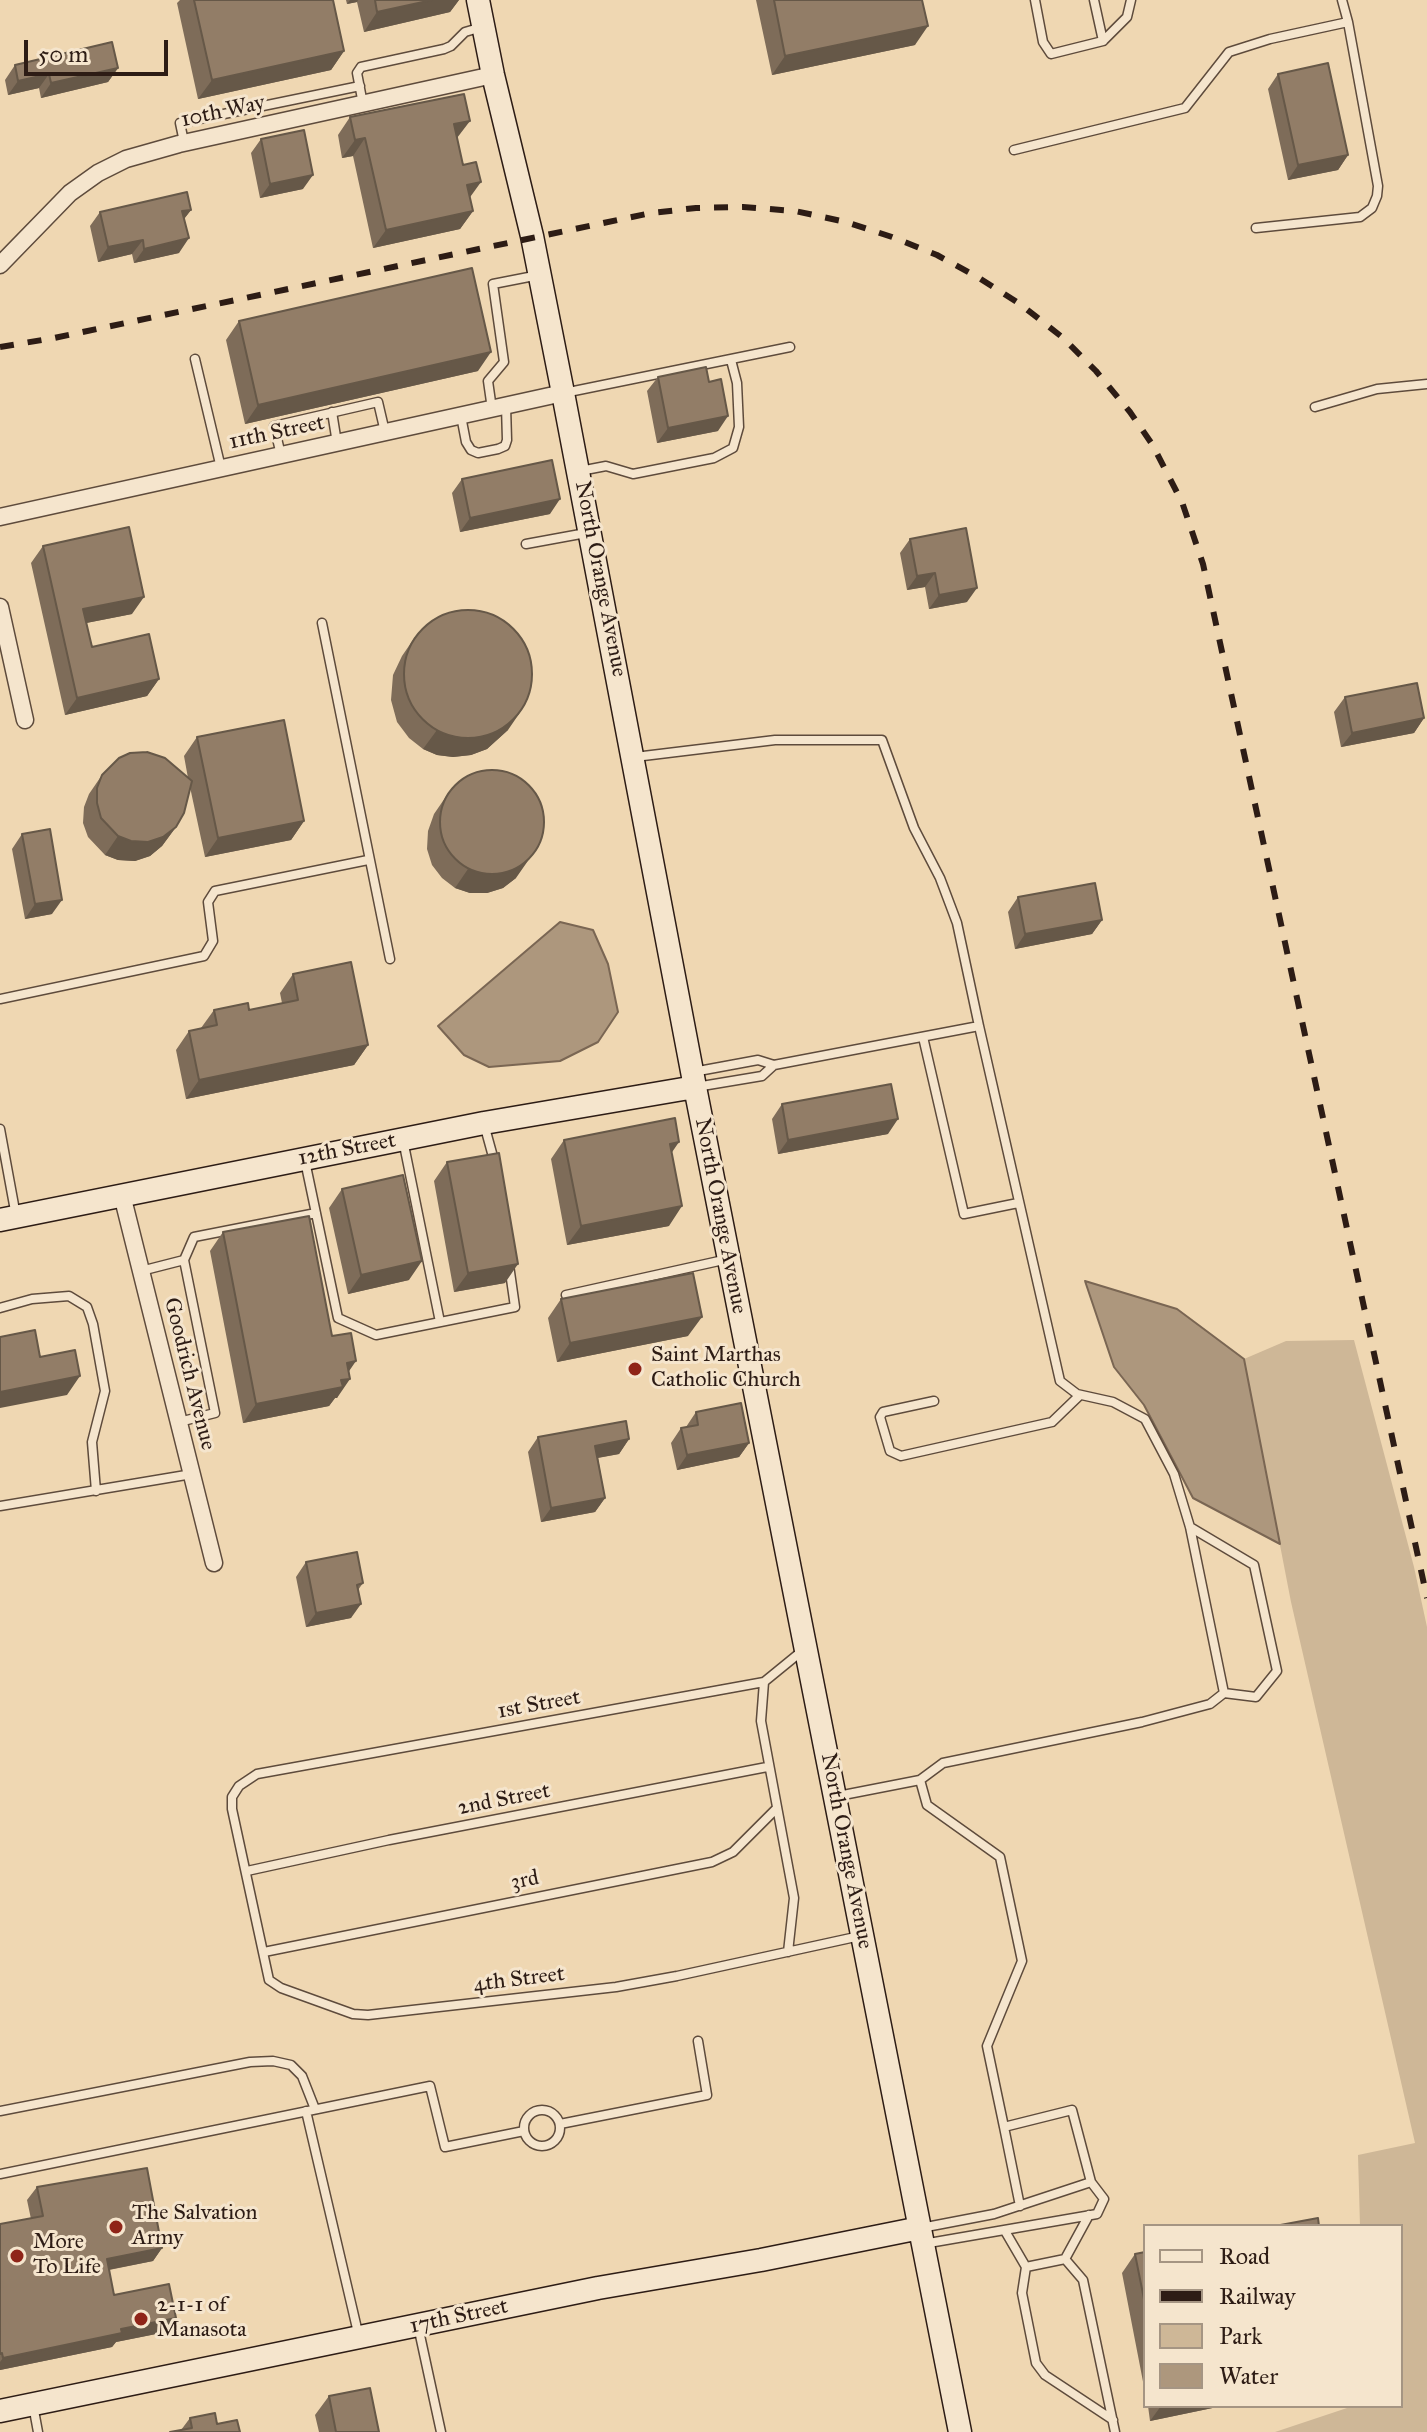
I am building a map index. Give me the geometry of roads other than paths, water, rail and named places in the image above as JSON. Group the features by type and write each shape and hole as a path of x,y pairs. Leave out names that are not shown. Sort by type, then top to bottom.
{"street":[{"name":"North Orange Avenue","path":"478,0 540,275 579,471 694,1079 960,2432"},
{"name":"10th Way","path":"0,265 70,193 98,173 126,159 184,143 493,75"},
{"name":"11th Street","path":"0,517 563,393"},
{"path":"0,607 25,720"},
{"name":"12th Street","path":"8,1218 694,1079"},
{"name":"Goodrich Avenue","path":"122,1195 214,1563"},
{"name":"17th Street","path":"0,2411 598,2288 921,2236"}],"lane":[{"path":"1035,0 1043,42 1051,54 1103,41 1127,17 1131,0"},
{"path":"1094,0 1103,41"},
{"path":"1256,228 1360,217 1372,208 1378,186 1342,0"},
{"path":"1014,150 1185,108 1229,52 1270,39 1348,22"},
{"path":"363,104 357,73 361,67 444,49 465,32 483,27"},
{"path":"184,143 180,123 360,86"},
{"path":"461,416 466,442 471,450 478,453 505,446 507,440 499,408 488,381 504,362 493,284 540,275"},
{"path":"563,393 790,347"},
{"path":"195,359 221,468"},
{"path":"579,471 606,466 633,474 714,458 733,448 739,427 737,383 731,360"},
{"path":"1315,407 1377,389 1427,384"},
{"path":"281,455 274,426 332,412 378,402 385,432"},
{"path":"332,412 337,443"},
{"path":"526,544 591,532"},
{"path":"322,623 390,959"},
{"path":"634,757 775,740 882,740 914,828 940,878 957,923 1060,1381 1080,1395 1113,1402 1145,1419 1174,1474 1190,1527 1224,1693"},
{"path":"0,999 204,956 213,941 208,902 215,891 368,860"},
{"path":"694,1079 758,1060 774,1065 979,1026"},
{"path":"923,1037 964,1214 1018,1203"},
{"path":"694,1079 762,1076 774,1065"},
{"path":"484,1123 497,1174"},
{"path":"0,1129 8,1218"},
{"path":"402,1139 440,1322"},
{"path":"305,1159 338,1318 376,1335 515,1307 507,1248"},
{"path":"178,1422 215,1413 184,1260 194,1237 316,1213"},
{"path":"566,1295 729,1259"},
{"path":"141,1271 184,1260"},
{"path":"0,1308 32,1299 69,1296 87,1307 105,1391 92,1442 96,1491"},
{"path":"934,1401 883,1412 880,1417 890,1451 901,1456 1052,1422 1080,1395"},
{"path":"0,1506 192,1474"},
{"path":"835,1796 920,1780 943,1763 1142,1722 1210,1704 1224,1693 1256,1697 1277,1671 1254,1565 1190,1527"},
{"path":"788,1952 794,1898 775,1810 761,1721 764,1682 806,1648"},
{"name":"1st Street","path":"239,1786 257,1774 764,1682"},
{"name":"2nd Street","path":"247,1871 389,1840 767,1767"},
{"path":"920,1780 927,1805 1000,1857 1022,1961 987,2046 1020,2206"},
{"name":"4th Street","path":"239,1786 232,1797 232,1809 269,1980 281,1988 334,2009 368,2015 616,1987 863,1935"},
{"name":"3rd","path":"264,1952 712,1862 733,1852 775,1810"},
{"path":"560,2124 707,2095 698,2041"},
{"path":"0,2111 250,2062 273,2061 291,2065 302,2076 359,2337"},
{"path":"0,2174 430,2086 445,2147 524,2131"},
{"path":"921,2236 1005,2231 1097,2214 1104,2199 1091,2182 1072,2110 1004,2127"},
{"path":"538,2111 550,2112 560,2124 558,2138 548,2146 531,2143 524,2131 525,2122 538,2111"},
{"path":"921,2236 1091,2182"},
{"path":"1026,2267 1065,2259 1089,2215"},
{"path":"1005,2231 1026,2267 1022,2293 1036,2363 1045,2375 1113,2420"},
{"path":"1065,2259 1083,2280 1115,2432"},
{"path":"418,2325 441,2432"},
{"path":"33,2404 38,2432"}],"water":[{"path":"560,922 593,930 608,964 618,1012 598,1042 560,1061 489,1067 464,1055 438,1026"},
{"path":"1085,1281 1177,1309 1244,1359 1280,1544 1193,1498 1144,1405 1114,1367"}],"railway":[{"path":"0,347 651,213 743,207 795,211 846,222 937,255 1020,304 1062,337 1096,371 1152,444 1182,502 1203,564 1427,1598"}],"place":[{"name":"Saint Marthas Catholic Church","path":"635,1369"},
{"name":"The Salvation Army","path":"116,2227"},
{"name":"More To Life","path":"17,2256"},
{"name":"2-1-1 of Manasota","path":"141,2319"}]}
